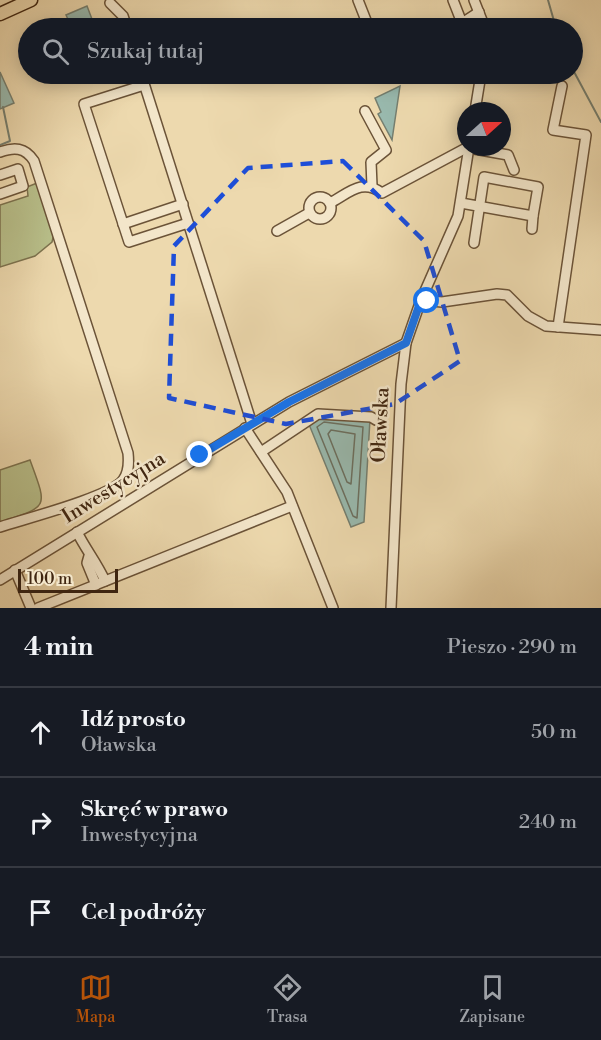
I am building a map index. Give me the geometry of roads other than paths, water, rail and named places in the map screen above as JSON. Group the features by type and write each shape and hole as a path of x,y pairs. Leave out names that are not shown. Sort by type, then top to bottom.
{"main road":[{"path":"0,14 31,0"}],"street":[{"path":"358,0 365,18"},
{"path":"453,0 459,18"},
{"path":"474,0 481,18"},
{"path":"110,3 124,18"},
{"path":"472,18 479,12"},
{"path":"476,102 479,84"},
{"path":"188,223 129,242 84,104 144,85 183,204 248,426 261,452 287,492 333,608"},
{"path":"558,327 586,135 554,130 562,86"},
{"path":"365,111 386,150 372,162 372,186"},
{"path":"0,152 11,148 24,151 34,161 128,453 129,463 122,481 106,492 0,527"},
{"path":"330,203 364,185 372,186 382,193 457,153"},
{"path":"511,153 514,170"},
{"name":"Oławska","path":"391,608 401,384 406,343 461,202 468,156"},
{"path":"0,175 18,169 23,186"},
{"path":"474,243 483,177 538,187 532,229"},
{"path":"0,194 40,180"},
{"path":"315,197 326,198 330,203 331,211 323,219 315,218 309,213 309,202 315,197"},
{"path":"461,202 533,216"},
{"path":"123,224 183,204"},
{"path":"277,231 309,213"},
{"path":"421,300 442,302 497,294 507,295 528,316 546,326 601,330"},
{"name":"Inwestycyjna","path":"0,579 289,402 406,343"},
{"path":"261,452 318,414 371,417 376,420"},
{"path":"38,608 292,506"},
{"path":"77,532 89,556 87,563 100,583"},
{"path":"15,570 31,608"}],"water":[{"path":"87,6 92,18 67,18 66,15"},
{"path":"0,72 14,103 0,109"},
{"path":"400,86 392,140 378,114 381,112 375,98"},
{"path":"322,416 370,419 364,522 351,527 308,422"}],"waterway":[{"path":"548,0 553,18"},
{"path":"581,84 601,122"},
{"path":"0,145 10,141 3,107"}]}
